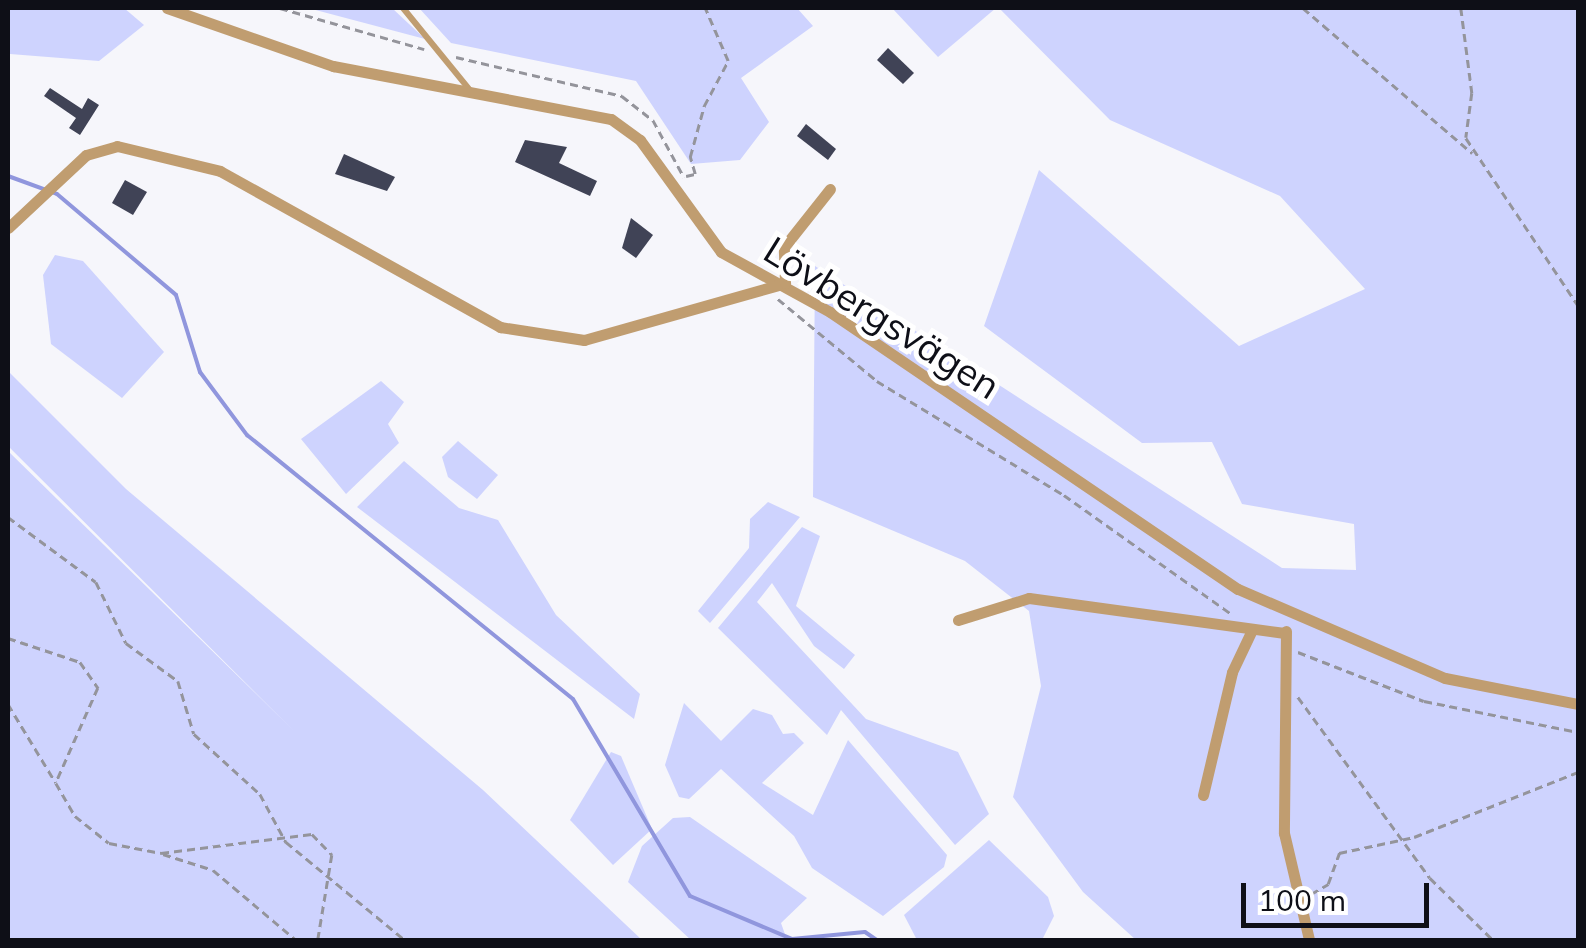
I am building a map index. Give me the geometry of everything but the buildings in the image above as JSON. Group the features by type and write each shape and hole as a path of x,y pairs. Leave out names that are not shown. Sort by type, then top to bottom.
{"street":[{"name":"Lövbergsvägen","path":"167,8 333,66 570,105 622,125 714,246 785,284 1293,619 1470,686 1578,704"},
{"path":"8,228 86,155 117,146 220,171 509,330 558,340 616,335 785,284 784,247 830,189"},
{"path":"958,620 1044,598 1248,628 1282,638"},
{"path":"1293,619 1282,638 1289,690 1284,833 1309,940"},
{"path":"1203,795 1248,628"}],"lane":[{"path":"402,8 469,89"}],"path":[{"path":"685,176 695,174 700,121 728,61 705,8"},
{"path":"1303,8 1473,154 1578,305"},
{"path":"1461,8 1473,154"},
{"path":"766,288 878,381 1064,495 1248,628"},
{"path":"8,517 96,582 126,643 178,681 194,734 260,794 281,832 331,881 405,940"},
{"path":"8,638 80,662 98,688 56,782"},
{"path":"1282,638 1424,701 1578,732"},
{"path":"1289,690 1324,721 1407,838 1430,878 1493,940"},
{"path":"8,704 75,816 108,843 161,853 213,870 296,940"},
{"path":"1300,901 1328,884 1340,853 1407,838 1578,772"},
{"path":"161,853 281,832 323,842 331,881 318,940"}],"shaded area":[{"path":"8,8 124,8 144,25 99,61 10,54"},
{"path":"308,8 392,8 425,39"},
{"path":"419,8 797,8 813,26 741,78 769,122 740,160 691,164 636,81 451,43"},
{"path":"892,8 996,8 938,57"},
{"path":"999,8 1578,8 1578,940 1136,940 1083,892 1013,797 1041,686 1029,611 965,561 813,497 815,266 1282,568 1356,570 1354,524 1242,504 1212,442 1142,443 984,326 1039,170 1239,346 1365,289 1280,196 1110,120"},
{"path":"55,255 83,261 164,352 122,398 51,344 43,275"},
{"path":"8,371 126,489 483,790 642,940 8,940 8,451 295,732 8,446"},
{"path":"381,381 404,402 388,424 399,443 346,494 301,439"},
{"path":"458,441 498,475 477,499 448,477 442,457"},
{"path":"404,461 459,508 498,520 556,615 640,694 634,719 357,507"},
{"path":"768,502 800,517 710,623 698,611 749,548 750,519"},
{"path":"802,527 820,536 796,606 855,655 844,669 814,646 772,583 757,602 866,719 958,752 989,814 955,845 841,710 827,735 718,628"},
{"path":"684,703 721,741 753,709 772,715 783,734 794,733 804,743 762,783 813,815 848,740 947,855 944,867 883,916 812,868 794,836 721,769 689,799 679,797 665,765"},
{"path":"611,752 621,756 652,829 613,865 570,820"},
{"path":"690,817 807,898 781,923 787,940 691,940 628,882 642,846 673,818"},
{"path":"989,840 1048,897 1054,916 1042,940 917,940 904,915"}],"waterway":[{"path":"8,176 57,194 176,295 200,372 247,435 573,699 690,896 792,939 865,932 877,940"}]}
